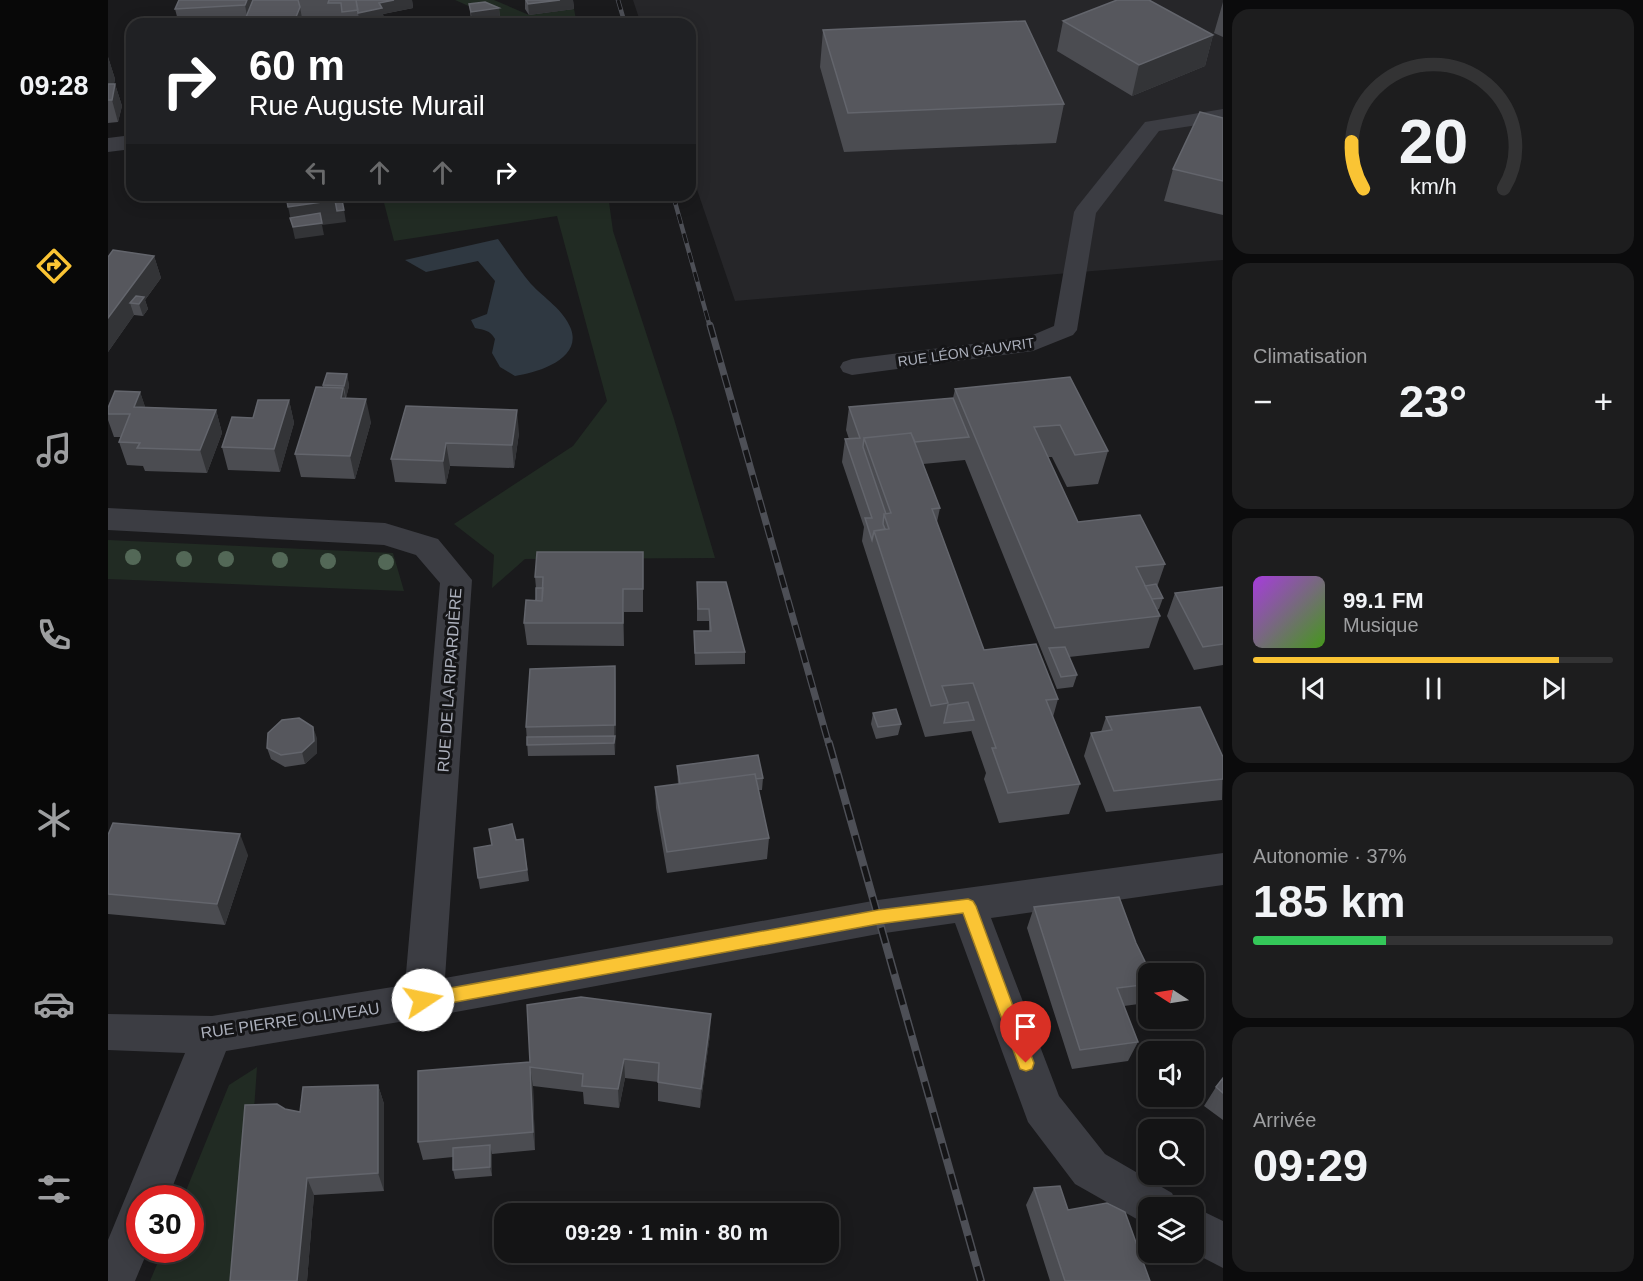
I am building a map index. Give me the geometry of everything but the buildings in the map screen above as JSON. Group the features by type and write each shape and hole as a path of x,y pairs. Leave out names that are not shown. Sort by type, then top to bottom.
{"street":[{"path":"108,145 126,143"},
{"name":"RUE DE LA RIPARDIÈRE","path":"108,519 385,534 427,547 456,580 432,909 423,1000"},
{"name":"RUE PIERRE OLLIVEAU","path":"108,1032 212,1035 423,1000 867,919 1223,869"},
{"path":"968,906 1042,1108 1090,1169 1138,1197"},
{"path":"152,1185 212,1035"},
{"path":"1204,1235 1223,1246"},
{"path":"113,1281 126,1250"}],"lane":[{"name":"RUE LÉON GAUVRIT","path":"852,367 1034,344 1065,330 1085,212 1152,126 1223,114"}],"shaded area":[{"path":"455,0 494,0 529,15 574,9 576,18 496,18"},
{"path":"633,0 1223,0 1223,260 735,301 696,187 696,18 639,18"},
{"path":"384,201 609,201 613,231 674,419 715,558 525,559 492,588 494,555 454,524 573,446 607,401 557,216 394,241"},
{"path":"498,239 531,284 564,316 571,329 573,340 564,357 555,363 534,372 515,376 500,367 492,353 495,339 493,336 475,328 471,320 487,314 495,281 478,261 426,272 405,260"},
{"path":"108,540 393,553 404,591 108,579"},
{"path":"257,1067 242,1281 150,1281 158,1263 204,1263 204,1185 188,1185 229,1085"}],"railway":[{"path":"618,0 623,18"},
{"path":"675,201 710,327"},
{"path":"710,325 829,745"},
{"path":"829,743 981,1281"}],"route":[{"path":"423,1000 878,917 968,906 1026,1063"}]}
